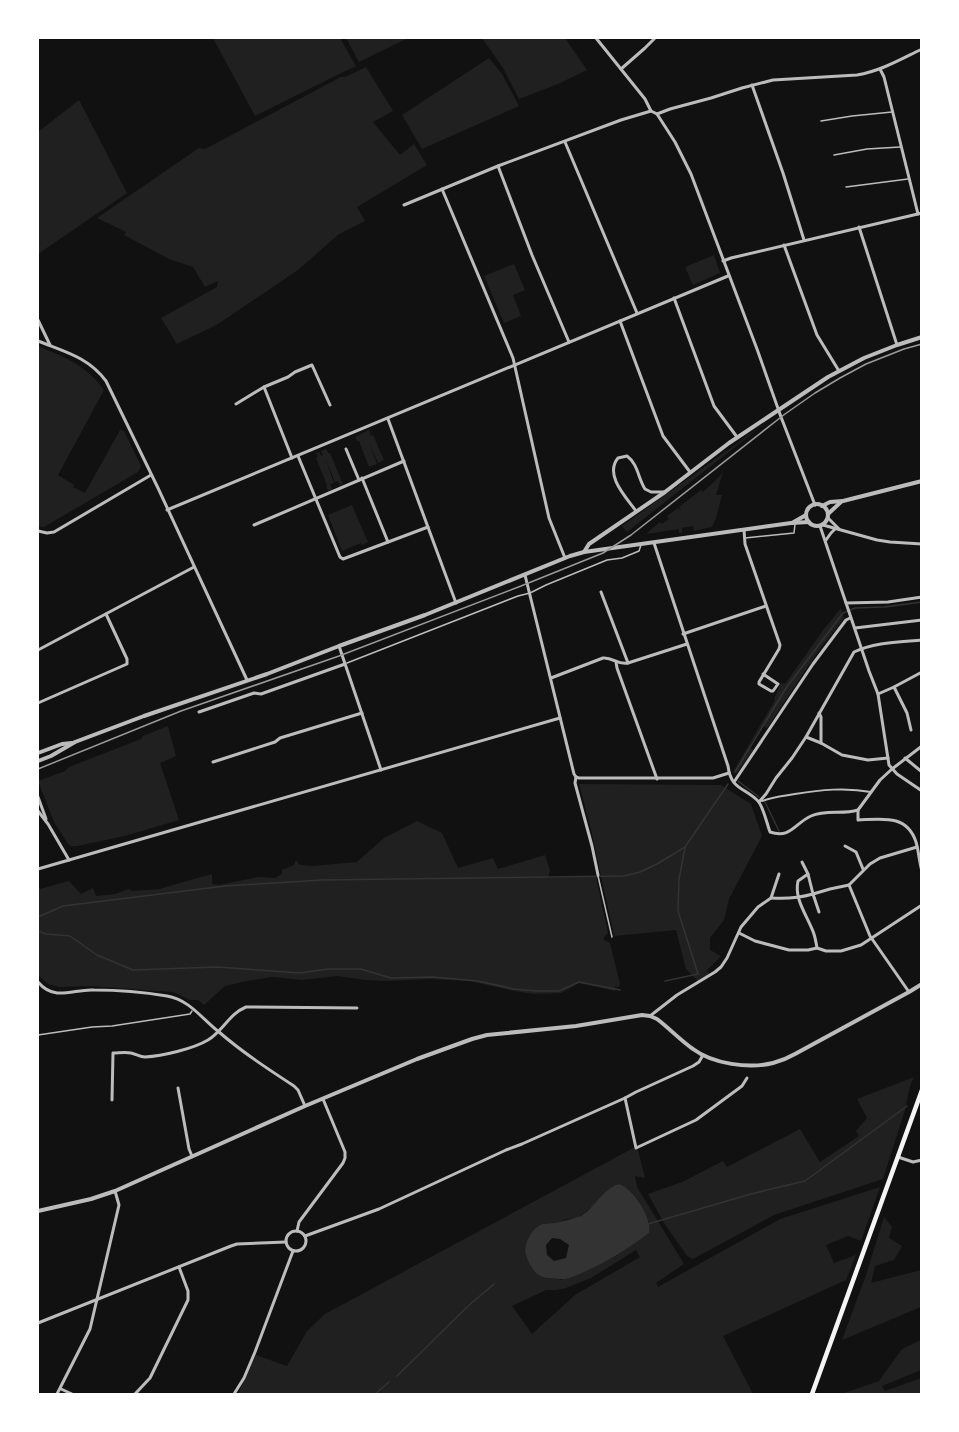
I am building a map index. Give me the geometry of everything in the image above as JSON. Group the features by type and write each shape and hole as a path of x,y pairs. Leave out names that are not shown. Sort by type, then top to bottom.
{"main road":[{"path":"812,1395 921,1090"}],"street":[{"path":"596,38 645,99 651,111 657,114 683,158 744,313 815,505"},
{"path":"621,69 655,38"},
{"path":"657,114 752,85 780,79 874,72 921,49"},
{"path":"723,261 920,213 909,179 884,76 880,69"},
{"path":"752,85 804,241"},
{"path":"404,205 498,166 651,111"},
{"path":"565,142 637,313"},
{"path":"498,166 569,342"},
{"path":"442,189 515,365 549,518 565,558"},
{"path":"859,227 897,345"},
{"path":"784,245 817,335 839,371"},
{"path":"167,510 728,276"},
{"path":"674,298 714,406 737,437"},
{"path":"38,320 50,345"},
{"path":"620,321 663,436 690,472"},
{"path":"584,552 589,544 779,409 864,358 921,337"},
{"path":"38,341 81,358 93,366 112,392 247,680"},
{"path":"236,404 264,387 312,365 330,405"},
{"path":"264,387 292,458"},
{"path":"388,418 456,603"},
{"path":"346,449 388,542"},
{"path":"298,456 340,557 343,558 428,527"},
{"path":"637,512 623,494 616,480 613,466 618,458 627,456 632,459 645,489 651,492 665,492"},
{"path":"254,525 404,461"},
{"path":"38,531 54,532 151,475"},
{"path":"822,506 830,502 843,501 921,482"},
{"path":"821,525 843,501"},
{"path":"809,522 807,515 809,509 815,505 822,506 827,510 828,516 837,529"},
{"path":"793,523 807,515"},
{"path":"38,761 75,742 267,674 584,552 809,522 815,526 821,525 877,540 921,544"},
{"path":"821,525 878,694 888,758 892,769 921,791"},
{"path":"826,542 827,537 837,529"},
{"path":"744,530 744,538 780,645 779,649 763,674 759,682 773,691 778,684 763,674"},
{"path":"654,543 729,773 736,787 759,802 770,832 781,834 794,829 811,816 858,810"},
{"path":"38,650 194,567"},
{"path":"525,575 576,777 575,783 598,876"},
{"path":"601,592 628,663"},
{"path":"846,603 888,602 921,597"},
{"path":"683,634 766,606"},
{"path":"734,782 850,613"},
{"path":"38,703 127,664 127,659 106,614"},
{"path":"855,628 921,620"},
{"path":"759,802 806,737 854,652 861,648 888,643 921,640"},
{"path":"551,678 603,657 622,664 687,644"},
{"path":"339,646 381,770"},
{"path":"616,662 616,668 657,779"},
{"path":"200,712 254,693 261,694 345,664"},
{"path":"878,694 921,672"},
{"path":"894,687 907,713 911,730"},
{"path":"213,762 280,738 362,713"},
{"path":"819,713 821,743"},
{"path":"38,869 560,718"},
{"path":"806,737 842,755 868,760 888,758"},
{"path":"38,753 75,742"},
{"path":"921,746 880,780 858,810 858,820 885,819 898,820 903,823 915,839 921,871"},
{"path":"905,758 921,772"},
{"path":"576,777 713,778 729,773"},
{"path":"759,802 769,798 825,790 871,792"},
{"path":"38,796 48,824"},
{"path":"38,811 69,860"},
{"path":"771,898 798,898 849,885 863,869 878,859 921,844"},
{"path":"845,846 856,852 863,869"},
{"path":"802,862 808,874 819,912"},
{"path":"650,1016 677,995 715,972 727,958 741,927 750,915 771,898 779,874"},
{"path":"808,874 800,879 797,885 798,898 813,932 817,948"},
{"path":"849,885 870,936 909,992"},
{"path":"739,933 755,941 789,950 817,948 826,951 841,951 873,939 921,905"},
{"path":"38,982 46,990 55,993 91,990 141,992 182,1000 218,1032 294,1086 305,1106"},
{"path":"38,1211 115,1191 417,1059 487,1035 576,1026 642,1015 657,1019 703,1055 738,1064 770,1064 795,1054 921,984"},
{"path":"112,1100 113,1053 132,1053 143,1057 195,1046 207,1041 235,1013 246,1007 357,1008"},
{"path":"305,1236 379,1209 624,1098 693,1066 703,1055"},
{"path":"624,1098 636,1148 696,1120 742,1086 747,1078"},
{"path":"178,1088 192,1156"},
{"path":"297,1231 299,1222 345,1158 345,1152 323,1099"},
{"path":"898,1157 913,1162 921,1160"},
{"path":"57,1395 88,1334 119,1205 115,1191"},
{"path":"297,1231 305,1236"},
{"path":"297,1231 286,1238 288,1248 300,1251 305,1247 305,1236"},
{"path":"38,1323 237,1244 286,1242"},
{"path":"234,1395 255,1352 293,1251"},
{"path":"135,1395 150,1378 188,1300 188,1291 179,1267"},
{"path":"60,1388 72,1395"}],"lane":[{"path":"821,121 893,112"},
{"path":"834,155 867,149 901,147"},
{"path":"846,188 909,179"},
{"path":"744,538 794,533 793,523"},
{"path":"345,664 507,600 530,594 607,560 633,554 639,551 641,545"},
{"path":"598,876 612,937"},
{"path":"38,1035 190,1014 194,1009"}],"shaded area":[{"path":"213,38 340,38 356,66 255,116"},
{"path":"346,38 408,38 359,62"},
{"path":"482,38 565,38 587,70 519,99 503,68"},
{"path":"489,58 502,74 519,106 422,149 402,115"},
{"path":"366,67 393,111 373,122 400,155 414,144 427,165 357,207 365,221 339,234 298,270 221,322 177,344 161,318 217,287 218,281 205,287 193,267 169,259 124,235 126,232 97,218 199,148 205,149 341,77"},
{"path":"79,100 127,193 38,254 38,132"},
{"path":"714,255 720,273 693,285 685,267"},
{"path":"514,264 525,290 513,295 521,316 504,323 484,276"},
{"path":"38,346 82,368 104,390 58,475 85,493 120,430 124,431 141,466 138,472 44,527 38,526"},
{"path":"768,421 627,532 622,526"},
{"path":"369,430 384,460 378,463 369,443 377,464 369,467 359,441 355,437"},
{"path":"326,449 330,453 343,484 335,482 325,458 334,483 330,484 332,489 328,491 316,458 318,457 316,453 319,452 321,456 323,455 321,451"},
{"path":"723,472 716,495 722,495 712,527 694,531 693,526 682,528 682,533 679,533 679,529 646,534 660,522 662,524 669,519 667,516 678,508 680,510 679,507 701,490 703,492"},
{"path":"352,505 368,542 342,551 328,515"},
{"path":"841,608 844,618 819,650 767,728 762,726 749,747 753,750 737,773 734,770 775,700 781,683 785,684"},
{"path":"168,726 176,756 160,763 179,820 125,836 77,846 68,844 54,822 38,781"},
{"path":"579,784 721,785 751,804 762,836 729,899 724,920 710,938 710,950 721,956 707,970 710,975 699,982 686,969 676,930 614,936"},
{"path":"417,821 442,833 458,868 493,858 498,869 545,855 550,870 548,878 596,877 608,933 604,940 610,943 619,987 615,987 615,991 579,983 561,993 534,994 469,981 431,979 387,981 337,976 302,980 272,977 225,986 204,1005 198,1000 190,1000 173,992 90,986 59,987 48,984 39,976 38,887 40,889 69,881 81,894 93,888 96,896 115,894 129,889 132,891 159,889 212,874 212,884 219,885 258,877 275,878 282,874 282,870 294,865 296,860 300,865 313,866 357,862 384,838"},
{"path":"914,1077 883,1179 774,1215 693,1259 687,1256 664,1223 648,1194 682,1182 723,1161 727,1167 800,1129 820,1162 859,1136 856,1131 867,1118 857,1099"},
{"path":"637,1146 645,1178 635,1176 637,1187 684,1264 656,1283 658,1287 780,1219 880,1187 861,1241 848,1236 826,1245 834,1263 856,1255 846,1280 723,1336 753,1394 238,1394 256,1355 287,1366 307,1331 325,1314","holes":["619,1184 630,1191 641,1205 648,1220 649,1233 616,1256 572,1277 561,1280 532,1269 526,1255 527,1243 535,1229 544,1223 557,1223 578,1218 608,1190","636,1250 640,1257 575,1295 532,1334 512,1306 546,1290 566,1288 591,1278"]},
{"path":"619,1184 636,1198 648,1220 649,1233 611,1259 573,1277 560,1279 537,1274 525,1251 534,1230 539,1225 581,1216 613,1186","holes":["552,1238 560,1239 569,1245 566,1258 554,1261 547,1255 546,1245"]},
{"path":"884,1217 892,1227 889,1238 902,1246 894,1260 875,1266 871,1283 921,1270 921,1307 842,1340 866,1275"},
{"path":"921,1340 921,1370 882,1386 885,1391 921,1378 921,1394 841,1394 879,1381 902,1349"}],"waterway":[{"path":"735,772 786,688 843,613 855,608 922,602"},
{"path":"738,781 759,797"},
{"path":"38,917 63,906 225,886 322,880 624,876 657,864 685,847 728,784"},
{"path":"765,802 779,831"},
{"path":"665,981 698,974 678,911 679,879 685,848"},
{"path":"38,931 70,936 97,955 133,970 217,967 300,973 328,969 361,969 391,978 432,977 478,981 536,991 559,991 579,982 620,990"},
{"path":"648,1224 805,1181 907,1106"},
{"path":"397,1376 467,1307 494,1284"},
{"path":"375,1394 389,1382"}],"tram line":[{"path":"38,769 181,711 339,656 603,553 631,535 815,393 866,364 922,344"}]}
